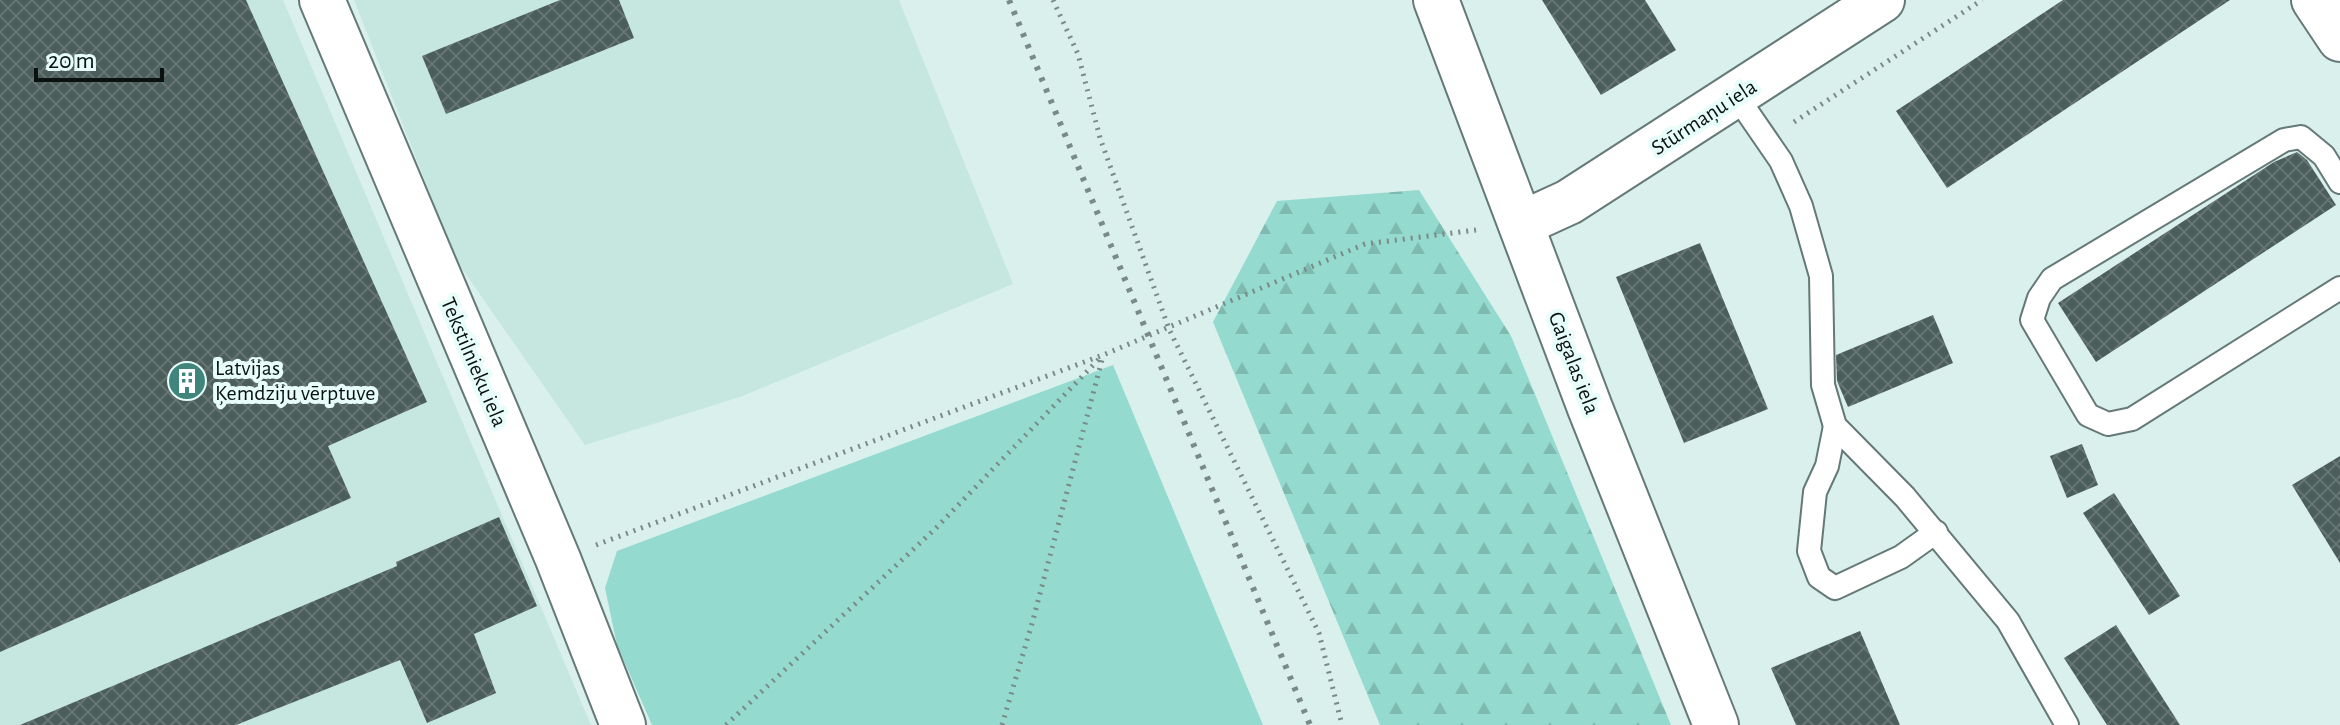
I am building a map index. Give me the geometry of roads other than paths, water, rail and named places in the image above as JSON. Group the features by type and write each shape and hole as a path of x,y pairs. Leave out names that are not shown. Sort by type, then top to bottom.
{"street":[{"name":"Tekstilnieku iela","path":"322,0 558,559 623,725"},
{"name":"Gaigalas iela","path":"1436,0 1716,725"},
{"name":"Stūrmaņu iela","path":"1521,224 1569,202 1737,97 1882,0"}],"lane":[{"path":"1737,97 1781,161 1801,206 1821,276 1823,385 1835,426 1827,466 1815,492 1811,516 1809,551 1819,577 1835,588 1901,557 1936,532"},
{"path":"2340,182 2332,152 2301,137 2284,140 2052,279 2039,298 2032,320 2088,415 2108,424 2132,419 2340,288"},
{"path":"1835,426 1873,461 1936,532 2008,621 2067,725"}],"railway":[{"path":"1009,0 1310,725"}],"place":[{"name":"Latvijas Ķemdziju vērptuve","path":"187,381"}]}
